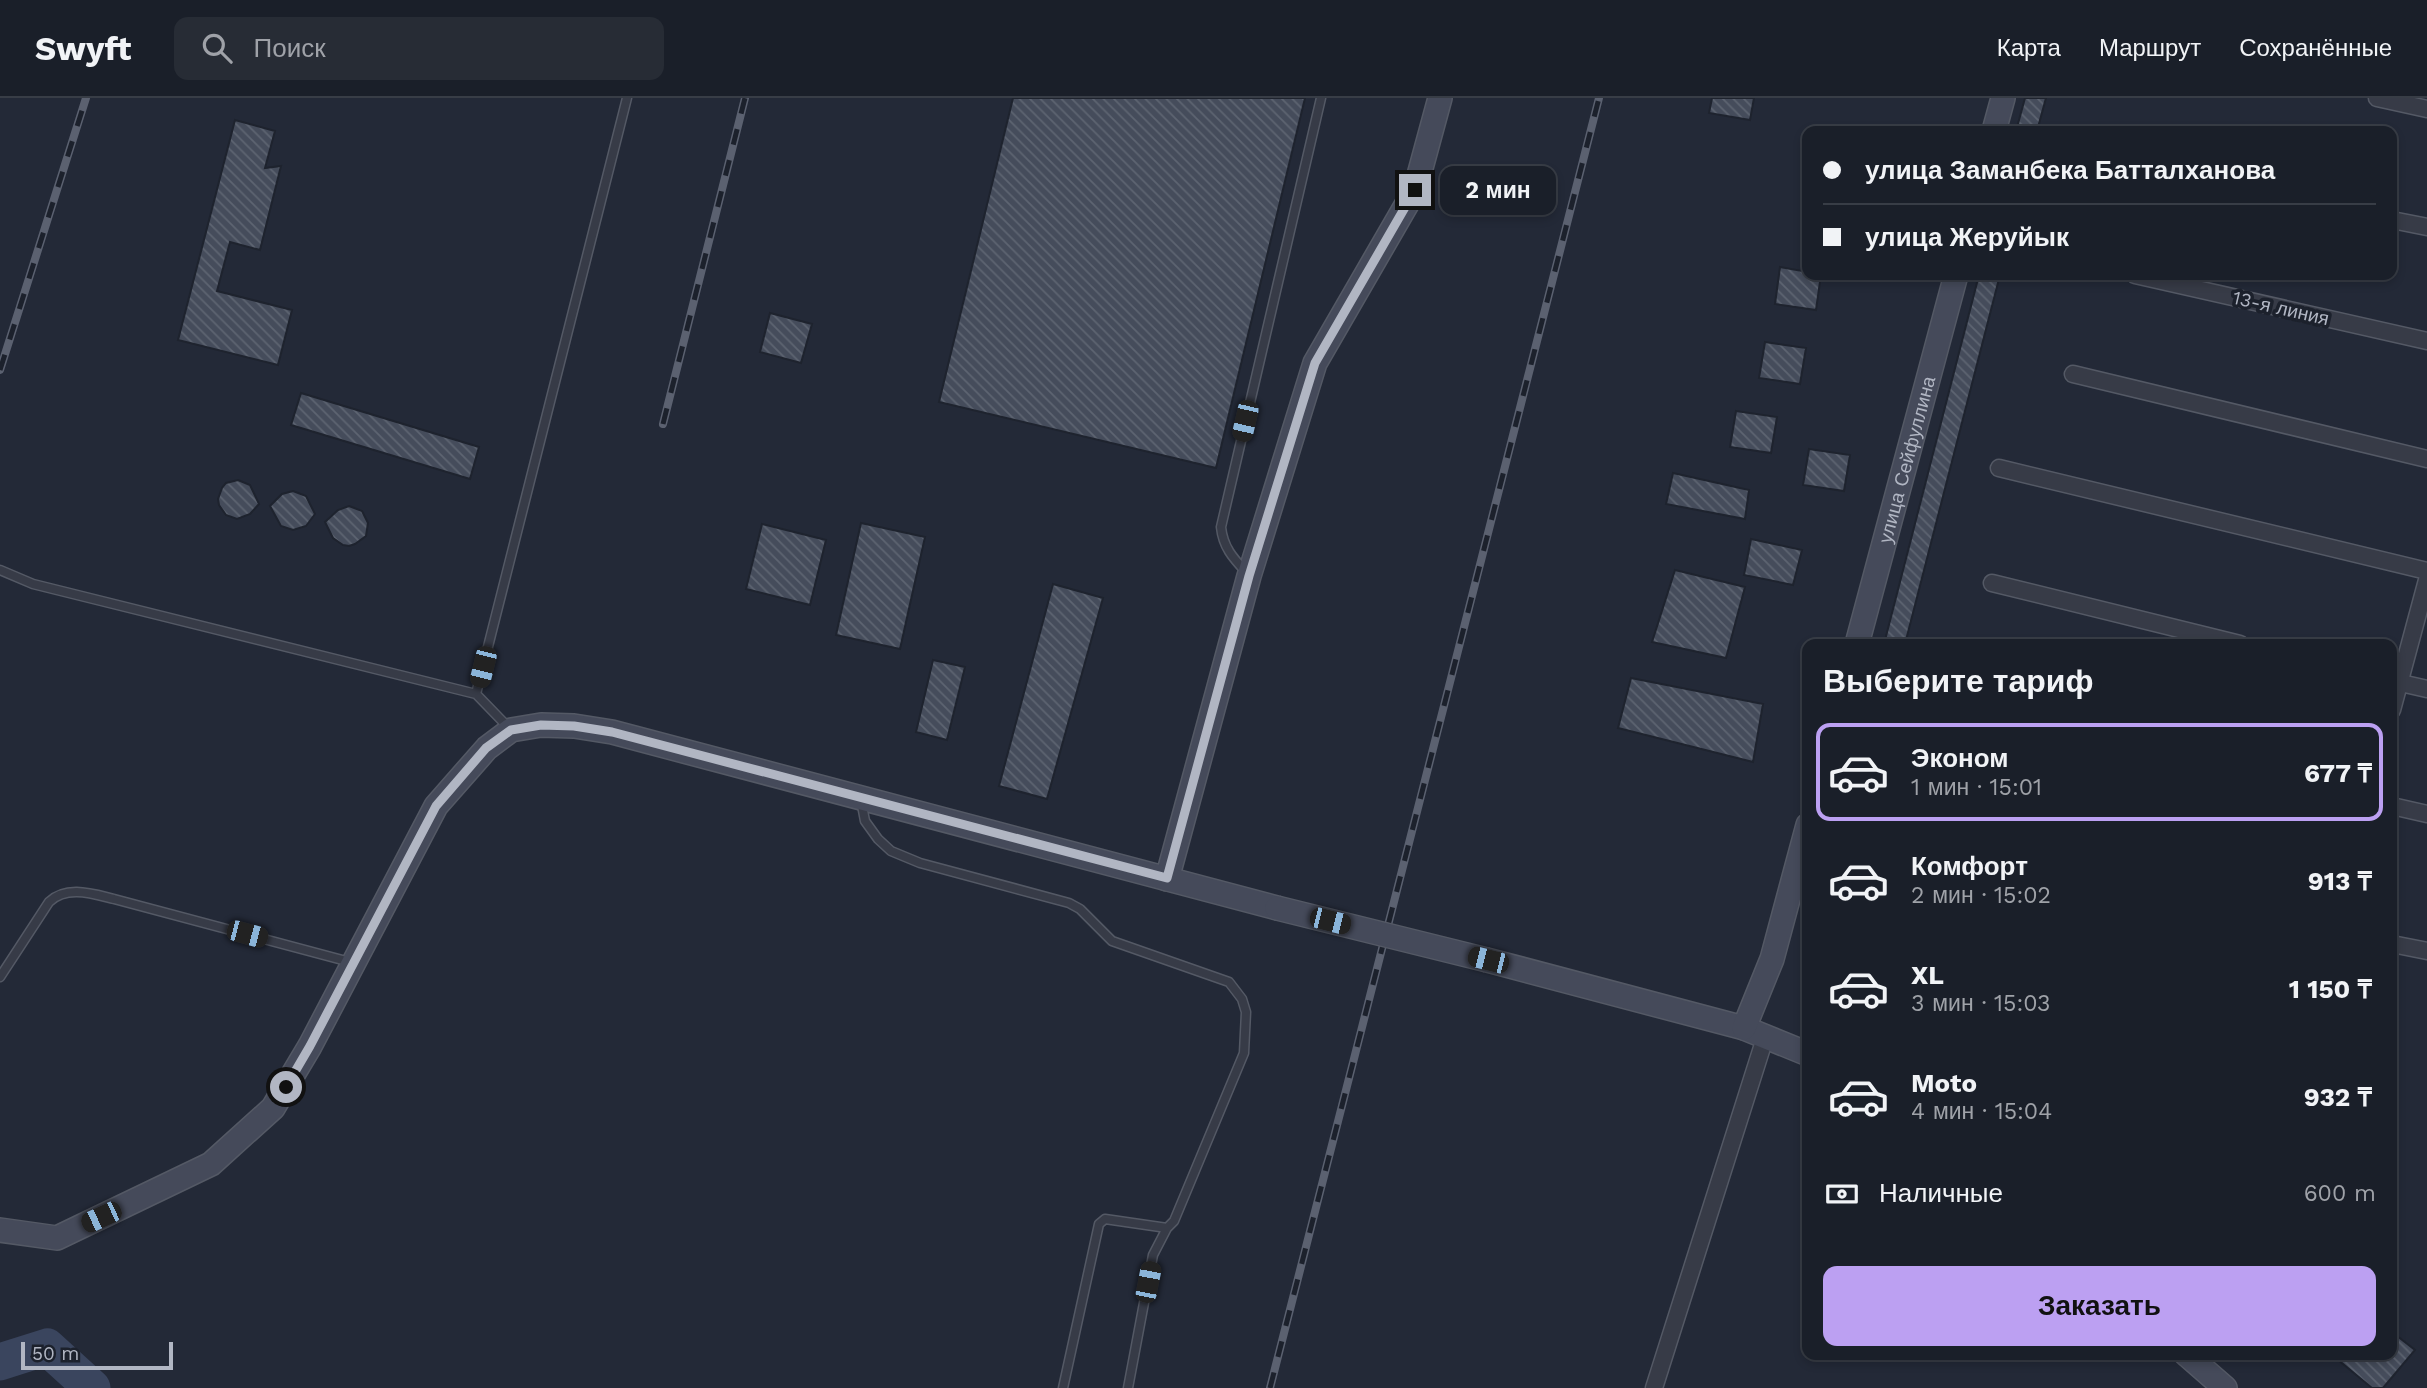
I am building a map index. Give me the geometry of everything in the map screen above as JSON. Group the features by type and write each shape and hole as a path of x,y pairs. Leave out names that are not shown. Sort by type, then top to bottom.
{"main road":[{"path":"1167,878 1249,576 1315,363 1415,190 1440,98"},
{"path":"1995,126 2003,98"},
{"name":"улица Сейфуллина","path":"1858,639 1955,280"},
{"path":"0,1230 57,1238 211,1164 273,1108 310,1046 436,806 486,748 511,730 541,725 574,726 612,732 1744,1028 1802,1052"},
{"path":"1744,1028 1772,959 1802,847"},
{"path":"2193,1360 2225,1388"}],"street":[{"path":"2377,98 2427,109"},
{"path":"2397,221 2427,227"},
{"name":"13-я линия","path":"2157,280 2427,341"},
{"path":"2073,374 2427,459"},
{"path":"1999,468 2427,571"},
{"path":"2397,679 2427,580"},
{"path":"1992,583 2220,639"},
{"path":"2397,682 2427,690"},
{"path":"2397,807 2427,814"},
{"path":"2397,945 2427,951"},
{"path":"1654,1388 1765,1038"}],"lane":[{"path":"476,694 627,98"},
{"path":"1249,576 1222,542 1221,527 1321,98"},
{"path":"0,570 33,584 476,694 511,730"},
{"path":"861,797 865,821 877,839 891,851 920,863 1069,902 1080,909 1112,941 1228,982 1237,989 1247,1012 1244,1053 1174,1221 1167,1228 1153,1255 1128,1388"},
{"path":"0,977 49,902 57,894 67,892 114,899 353,962"},
{"path":"1063,1388 1099,1224 1105,1219 1167,1228"}],"building":[{"path":"1013,98 1305,98 1216,468 939,402"},
{"path":"1712,98 1754,98 1750,120 1709,113"},
{"path":"2025,98 2046,98 2038,126 2017,126"},
{"path":"235,120 275,131 265,168 281,166 260,250 230,242 217,291 292,310 278,365 178,340"},
{"path":"1780,267 1802,271 1802,280 1820,280 1816,310 1775,304"},
{"path":"1978,280 1999,280 1906,639 1885,639"},
{"path":"770,313 812,324 801,363 760,352"},
{"path":"1765,342 1806,348 1800,384 1759,378"},
{"path":"301,393 479,447 470,479 291,425"},
{"path":"1736,411 1777,417 1771,453 1730,447"},
{"path":"1809,449 1850,455 1844,491 1803,485"},
{"path":"1673,473 1749,490 1745,519 1666,504"},
{"path":"238,480 250,485 259,504 250,514 237,519 226,515 218,499 226,483"},
{"path":"293,491 306,496 315,514 306,526 293,530 281,526 270,506 282,494"},
{"path":"349,506 362,511 368,523 366,536 349,546 333,538 325,522 338,510"},
{"path":"861,523 925,537 900,649 836,635"},
{"path":"762,524 826,540 810,605 746,589"},
{"path":"1751,539 1802,550 1793,585 1744,575"},
{"path":"1675,570 1745,587 1726,658 1652,642"},
{"path":"1053,584 1103,598 1047,799 999,786"},
{"path":"933,660 965,667 947,740 916,732"},
{"path":"1631,678 1763,704 1753,762 1618,728"},
{"path":"2397,1336 2415,1350 2383,1388 2372,1388 2338,1360 2397,1360"}],"waterway":[{"path":"0,1362 47,1347 92,1388"}],"railway":[{"path":"0,370 86,98"},
{"path":"663,424 745,98"},
{"path":"1270,1388 1599,98"}],"route":[{"path":"286,1087 436,806 486,748 511,730 541,725 574,726 612,732 1167,878 1249,576 1315,363 1415,190"}]}
